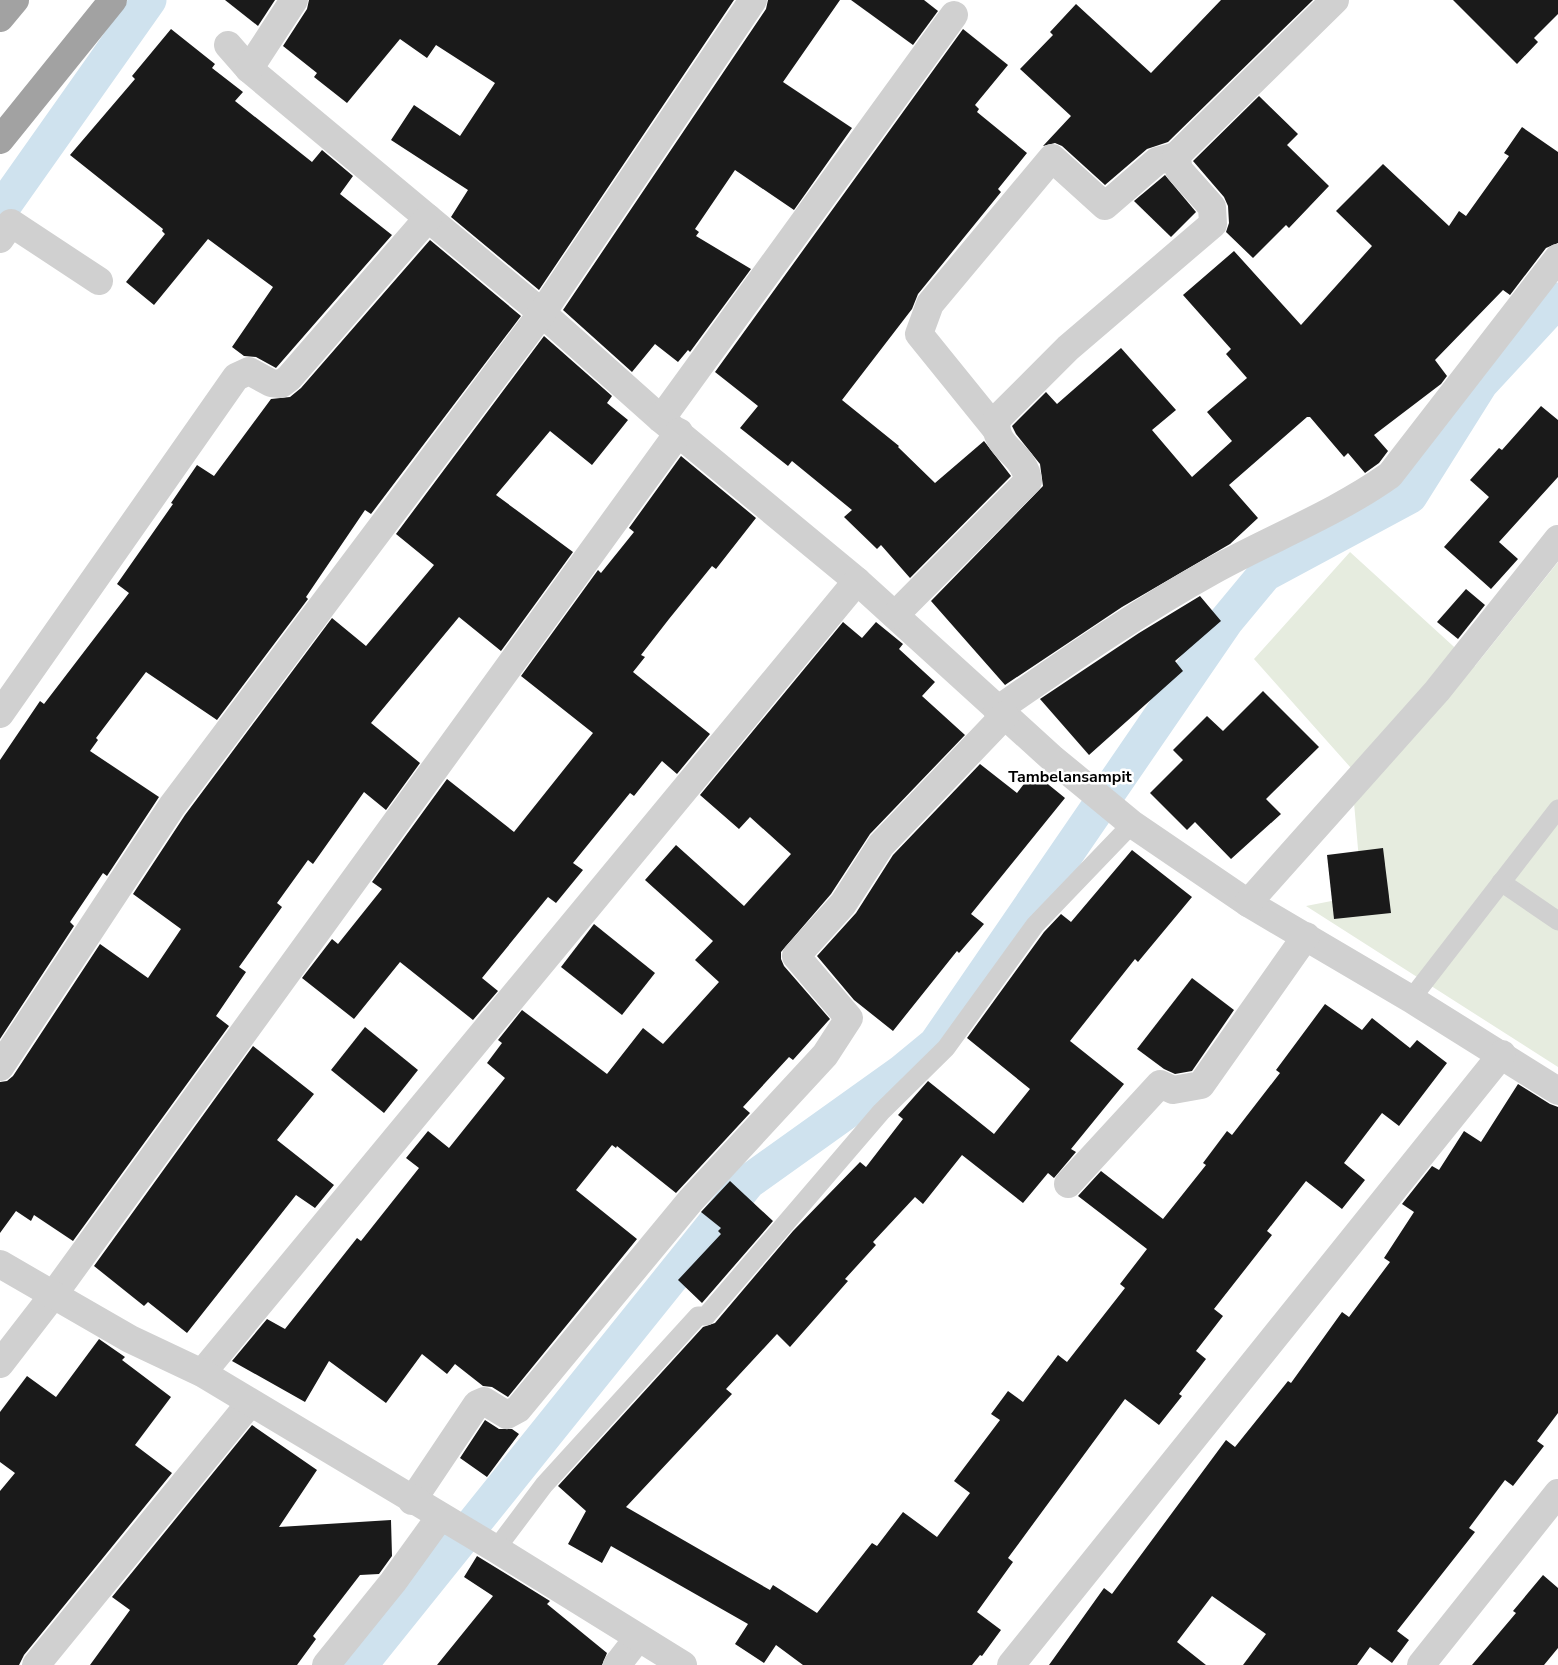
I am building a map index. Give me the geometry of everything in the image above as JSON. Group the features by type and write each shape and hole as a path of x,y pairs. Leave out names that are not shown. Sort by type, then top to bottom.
{"highway":[{"path":"0,140 113,0"}],"street":[{"path":"249,69 294,0"},
{"path":"0,1067 172,806 542,313 753,0"},
{"path":"895,615 1028,481 1027,470 1000,440 995,428 919,334 930,304 1052,158 1105,206 1156,161 1176,156 1335,0"},
{"path":"0,1364 54,1294 670,425 954,16"},
{"path":"228,44 249,69 542,313 670,425 857,581 1053,759 1132,824 1248,903 1412,999 1558,1091"},
{"path":"995,428 997,419 1068,348 1213,224 1212,207 1179,170 1176,156"},
{"path":"0,714 236,377 250,371 271,384 281,384 289,378 428,218"},
{"path":"0,239 11,223 100,281"},
{"path":"412,1501 477,1404 484,1401 507,1415 518,1409 691,1200 825,1055 849,1018 796,956 843,904 881,845 1001,712 1122,623 1214,570 1362,495 1390,475 1558,258"},
{"path":"1248,903 1437,691 1558,539"},
{"path":"202,1373 857,581"},
{"path":"1068,1184 1160,1084 1173,1090 1201,1085 1306,936"},
{"path":"1011,1665 1502,1054"},
{"path":"0,1264 130,1339 202,1373 412,1501 496,1549 683,1665"},
{"path":"36,1665 250,1403"},
{"path":"1421,1665 1558,1494"},
{"path":"326,1665 442,1518"},
{"path":"617,1665 638,1638"}],"lane":[{"path":"1412,999 1558,808"},
{"path":"496,1549 544,1485 698,1316 706,1316 882,1112 946,1048 1035,925 1132,824"},
{"path":"1501,882 1558,921"}],"shaded area":[{"path":"1350,552 1475,666 1558,562 1558,1067 1306,906 1362,895 1351,768 1254,659"}],"building":[{"path":"225,0 275,0 258,26"},
{"path":"309,0 734,0 539,290 451,217 468,190 391,140 414,105 460,136 495,83 436,45 427,58 400,39 347,103 314,77 317,73 283,46 307,9"},
{"path":"768,0 840,0 783,82 852,128 794,210 735,170 695,229 699,232 696,236 751,269 690,352 688,350 678,362 655,344 632,372 563,310 766,9"},
{"path":"851,0 924,0 938,11 913,45"},
{"path":"1221,0 1313,0 1168,142 1147,149 1105,185 1062,146 1055,143 1043,146 1071,116 1020,69 1053,35 1050,32 1076,4 1151,73"},
{"path":"1453,0 1558,0 1558,14 1534,38 1538,42 1517,64"},
{"path":"171,29 215,64 212,68 243,92 235,101 312,162 322,150 353,176 340,194 392,235 276,368 256,357 244,356 232,347 273,287 208,239 154,305 126,282 165,234 162,231 163,229 70,155 135,79 132,76"},
{"path":"963,29 1008,65 975,105 979,109 977,112 1027,153 998,189 1001,192 918,294 912,309 842,400 899,446 935,483 984,441 1011,476 910,578 881,545 877,549 844,517 852,510 792,461 788,466 740,428 758,406 715,372"},
{"path":"1259,96 1298,134 1287,145 1329,186 1289,228 1286,225 1253,258 1226,232 1229,223 1228,206 1224,197 1193,161"},
{"path":"1522,127 1558,152 1558,243 1546,248 1510,295 1503,290 1435,360 1447,376 1441,384 1374,435 1388,451 1379,463 1365,473 1348,453 1344,457 1310,417 1307,417 1229,485 1258,518 1230,544 1122,607 1005,685 931,601 1043,486 1040,464 1016,434 1012,426 1046,392 1057,404 1121,348 1176,410 1152,430 1192,477 1232,441 1207,412 1247,378 1226,354 1231,349 1183,295 1234,251 1301,325 1372,246 1336,211 1383,164 1449,226 1459,211 1466,216 1509,156 1504,153"},
{"path":"1165,175 1196,212 1171,237 1134,201"},
{"path":"430,240 521,316 371,514 365,510 306,597 308,599 217,720 146,672 96,738 98,740 90,751 159,797 107,876 103,873 70,922 74,926 0,1039 0,760 40,701 44,704 129,593 117,584 173,504 171,503 197,465 214,476 271,399 290,397 301,388"},
{"path":"544,336 612,396 607,403 628,420 592,465 550,431 496,495 573,552 501,651 459,617 371,723 420,763 386,810 364,792 313,864 308,860 277,903 282,907 239,967 246,972 216,1016 229,1026 73,1241 34,1215 31,1221 16,1211 0,1233 0,1082 7,1081 13,1076 100,944 148,978 181,929 133,894 185,815 332,618 366,646 434,565 396,534"},
{"path":"1541,406 1558,420 1558,477 1499,542 1518,559 1491,589 1444,547 1489,497 1470,480 1499,448 1502,450"},
{"path":"681,456 756,518 716,569 712,566 669,619 641,655 645,657 633,672 710,734 677,774 662,761 634,796 630,793 573,863 583,870 556,903 548,897 482,978 498,991 473,1020 400,962 354,1019 302,978 332,939 338,944 382,889 372,882 447,779 514,832 593,733 521,676 598,570 601,573 634,532 629,528"},
{"path":"1466,589 1485,605 1458,639 1437,622"},
{"path":"1200,596 1221,621 1175,661 1183,671 1089,755 1040,699 1139,633"},
{"path":"843,622 862,638 876,622 903,644 899,649 935,682 922,696 965,735 870,834 831,894 781,952 784,966 830,1019 793,1060 789,1057 743,1107 750,1113 676,1193 617,1146 616,1148 612,1145 576,1190 637,1239 508,1397 492,1387 483,1386 455,1364 447,1374 422,1354 386,1403 329,1361 305,1402 232,1361 267,1319 285,1329 357,1238 361,1241 419,1168 406,1158 428,1131 449,1148 505,1078 487,1063 502,1043 498,1040 522,1010 607,1074 643,1028 663,1044 719,982 695,960 713,941 645,880 676,845 744,906 791,854 750,817 739,829 700,795"},
{"path":"1263,691 1319,747 1266,799 1281,814 1231,859 1195,822 1187,830 1150,793 1183,760 1173,750 1207,716 1223,731"},
{"path":"980,764 1017,793 1033,772 1065,798 971,914 984,924 959,953 957,951 893,1031 854,1000 817,956 856,913 893,855"},
{"path":"1383,848 1391,913 1334,919 1327,855"},
{"path":"1132,850 1192,897 1138,962 1135,959 1070,1041 1124,1084 1071,1149 1076,1152 1054,1178 1048,1173 1023,1203 962,1155 923,1204 915,1197 873,1242 876,1245 845,1279 848,1281 790,1347 777,1334 726,1389 732,1394 626,1507 770,1590 773,1585 817,1613 872,1543 877,1546 903,1512 937,1537 970,1493 954,1481 1000,1420 991,1414 1008,1391 1023,1402 1058,1355 1067,1362 1125,1288 1120,1284 1147,1249 1078,1196 1101,1171 1163,1219 1206,1165 1203,1163 1227,1131 1232,1135 1280,1073 1276,1070 1325,1004 1362,1030 1372,1018 1410,1048 1417,1040 1447,1063 1399,1126 1382,1113 1344,1163 1365,1180 1342,1209 1306,1181 1267,1231 1272,1235 1214,1309 1223,1316 1196,1351 1206,1359 1179,1394 1182,1396 1159,1425 1125,1399 1008,1558 1013,1562 977,1612 1001,1630 982,1656 980,1655 972,1665 803,1665 776,1645 764,1663 735,1644 748,1624 611,1546 602,1563 568,1544 586,1511 558,1486 703,1327 715,1323 793,1231 860,1162 866,1167 903,1119 898,1115 928,1081 994,1134 1030,1089 967,1038 1044,932 1061,914 1071,922"},
{"path":"594,924 655,973 622,1015 561,967"},
{"path":"1192,978 1234,1010 1192,1071 1175,1074 1164,1069 1137,1049"},
{"path":"365,1027 418,1070 384,1113 331,1070"},
{"path":"253,1046 314,1094 277,1140 334,1185 315,1208 296,1195 187,1333 148,1302 144,1306 94,1266"},
{"path":"1518,1084 1558,1107 1558,1413 1537,1441 1544,1446 1513,1486 1505,1480 1469,1528 1475,1532 1397,1631 1409,1640 1392,1663 1370,1647 1357,1665 1243,1665 1266,1634 1212,1596 1177,1642 1206,1665 1049,1665 1104,1588 1112,1594 1226,1440 1235,1447 1288,1381 1291,1383 1342,1312 1349,1317 1390,1262 1384,1258 1414,1212 1402,1204 1432,1166 1439,1170 1464,1131 1481,1142"},
{"path":"730,1181 773,1221 702,1303 678,1280 721,1234 718,1231 721,1228 701,1212"},
{"path":"99,1339 125,1357 122,1360 171,1397 135,1445 172,1473 24,1655 19,1665 0,1665 0,1491 15,1473 0,1462 0,1412 27,1376 56,1397"},
{"path":"485,1420 499,1429 512,1429 519,1434 487,1477 460,1458"},
{"path":"252,1425 317,1470 279,1527 391,1520 392,1556 379,1574 360,1575 313,1636 316,1639 297,1665 90,1665 130,1610 112,1597"},
{"path":"477,1556 550,1601 547,1604 607,1653 602,1665 437,1665 493,1596 464,1577"},
{"path":"1543,1575 1558,1588 1558,1648 1544,1665 1472,1665 1516,1613 1513,1611"}],"waterway":[{"path":"0,211 149,0"},
{"path":"360,1665 748,1182 902,1072 936,1044 1226,621 1265,574 1410,496 1481,383 1558,300"}],"district":[{"name":"Tambelansampit","path":"1070,777"}]}
